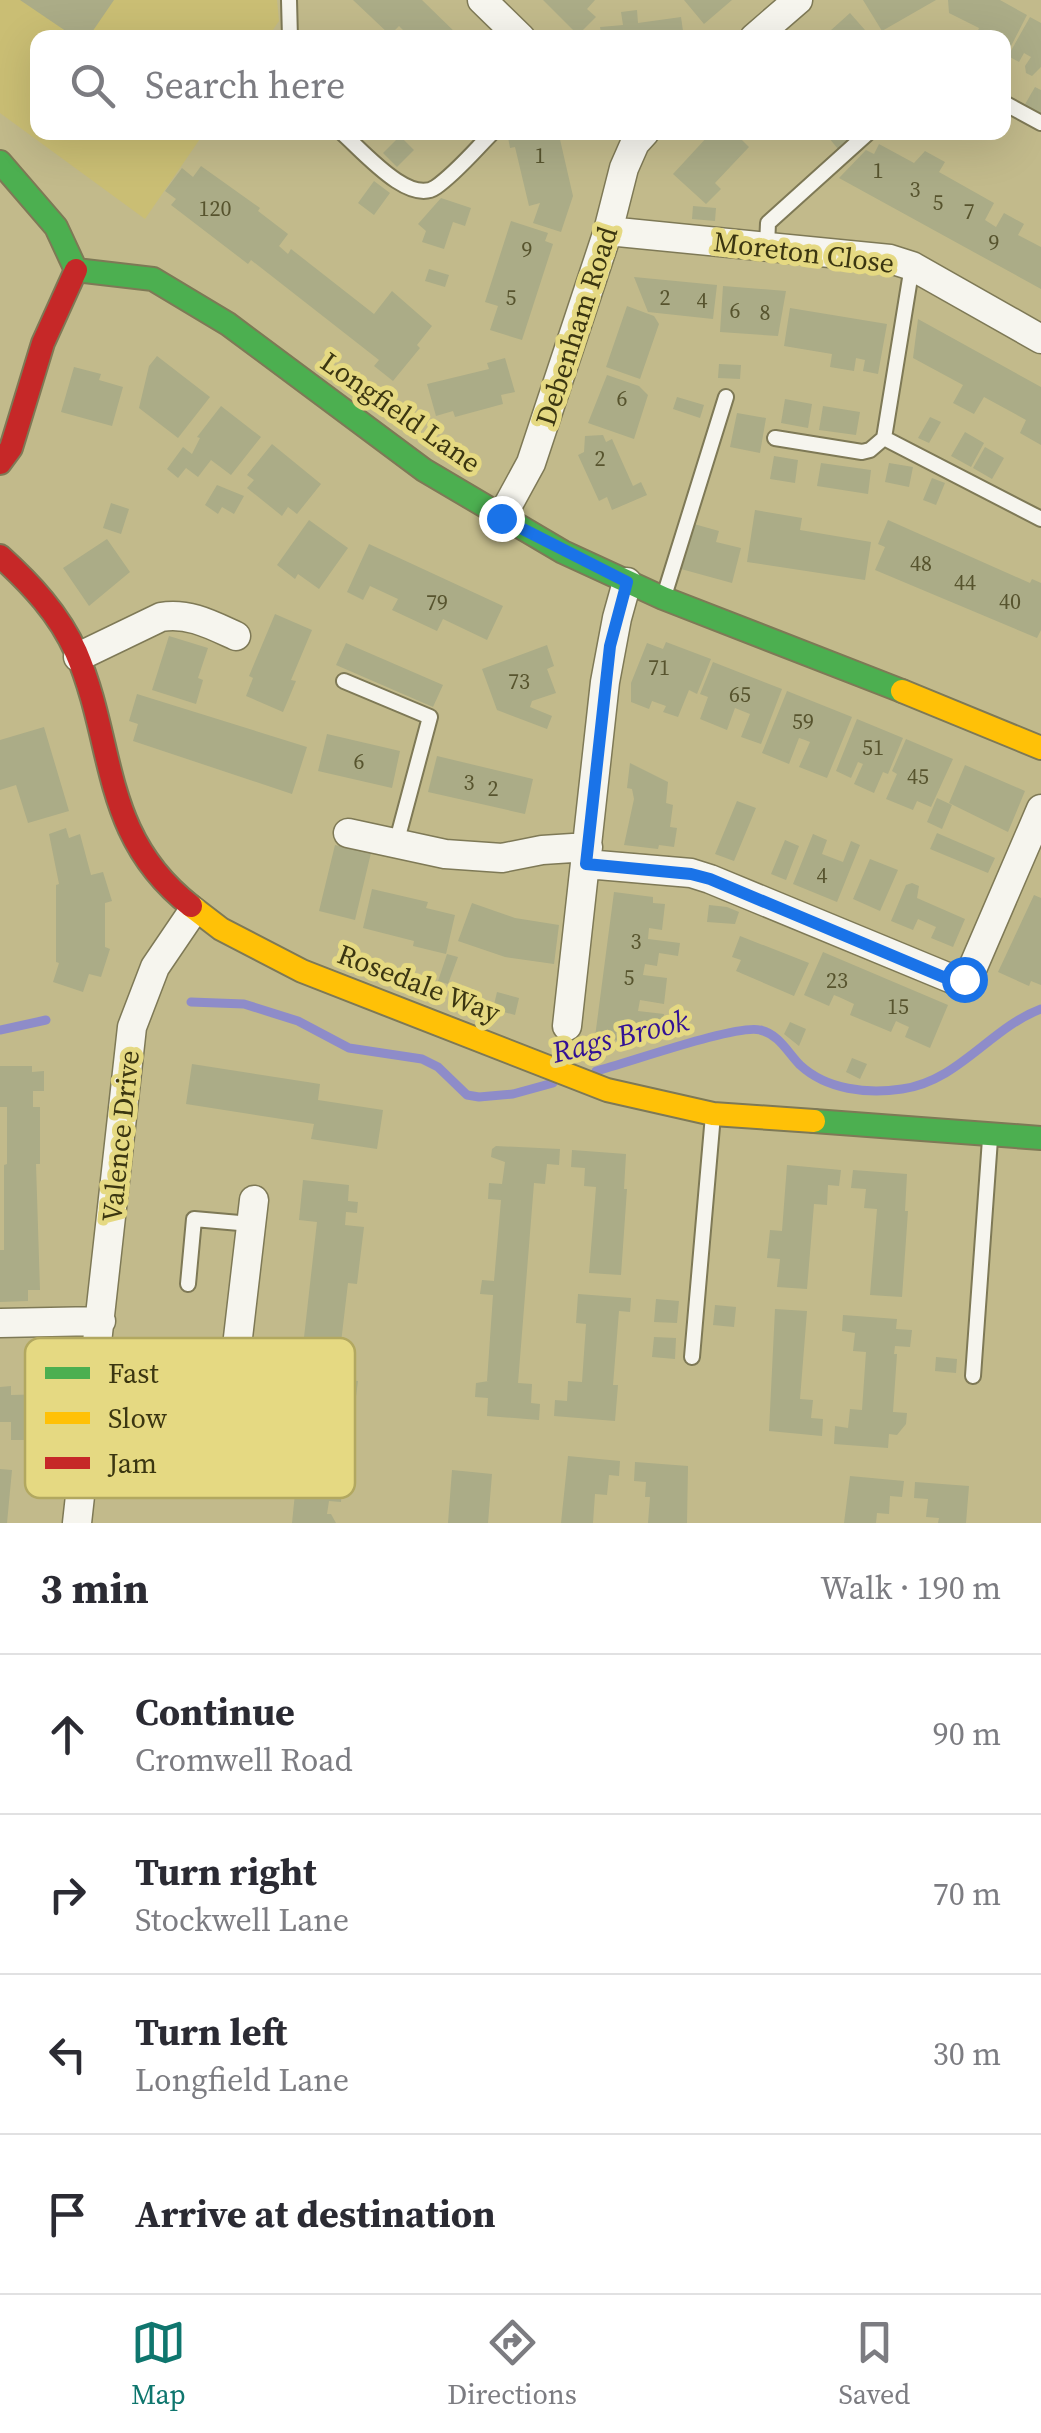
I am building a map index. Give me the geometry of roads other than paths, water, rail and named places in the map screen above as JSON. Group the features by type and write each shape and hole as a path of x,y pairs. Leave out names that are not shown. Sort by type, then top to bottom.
{"street":[{"path":"763,30 798,0"},
{"path":"492,4 514,30"},
{"name":"Debenham Road","path":"501,518 530,463 608,231 633,140"},
{"path":"0,162 56,227 76,270 43,343 11,448 0,464"},
{"name":"Moreton Close","path":"608,231 890,259 912,266 1041,338"},
{"name":"Longfield Lane","path":"76,270 153,279 228,324 424,470 501,518 627,582 1041,748"},
{"name":"Rosedale Way","path":"0,556 46,600 78,657 111,783 129,832 166,886 193,911 258,951 607,1090 713,1114 1041,1138"},
{"path":"567,1026 608,664 627,582"},
{"path":"78,657 161,617 173,615 199,620 236,636"},
{"path":"348,834 445,854 502,858 542,850 691,874 957,980 964,979 972,967 1041,810"},
{"name":"Valence Drive","path":"99,1338 132,1027 155,967 193,911"},
{"path":"238,1338 253,1212"},
{"path":"0,1322 101,1321"},
{"name":"Valence Drive","path":"77,1523 80,1498"}],"lane":[{"path":"289,0 290,30"},
{"path":"1011,108 1041,123"},
{"path":"351,140 400,185 416,192 434,190 485,140"},
{"path":"767,246 768,223 859,140"},
{"path":"775,438 862,452 884,438 912,266"},
{"path":"664,598 726,397"},
{"path":"884,438 1041,520"},
{"path":"344,680 430,717 396,844"},
{"path":"692,1357 713,1114"},
{"path":"973,1376 990,1134"},
{"path":"188,1284 194,1219 253,1212"}],"waterway":[{"name":"Rags Brook","path":"191,1002 244,1004 298,1021 349,1048 422,1059 438,1067 467,1095 513,1094 553,1083"},
{"name":"Rags Brook","path":"596,1071 706,1038 760,1030 778,1040 800,1065 822,1080 861,1090 902,1089 941,1076 1006,1028 1041,1009"},
{"name":"Rags Brook","path":"0,1030 46,1020"}]}
